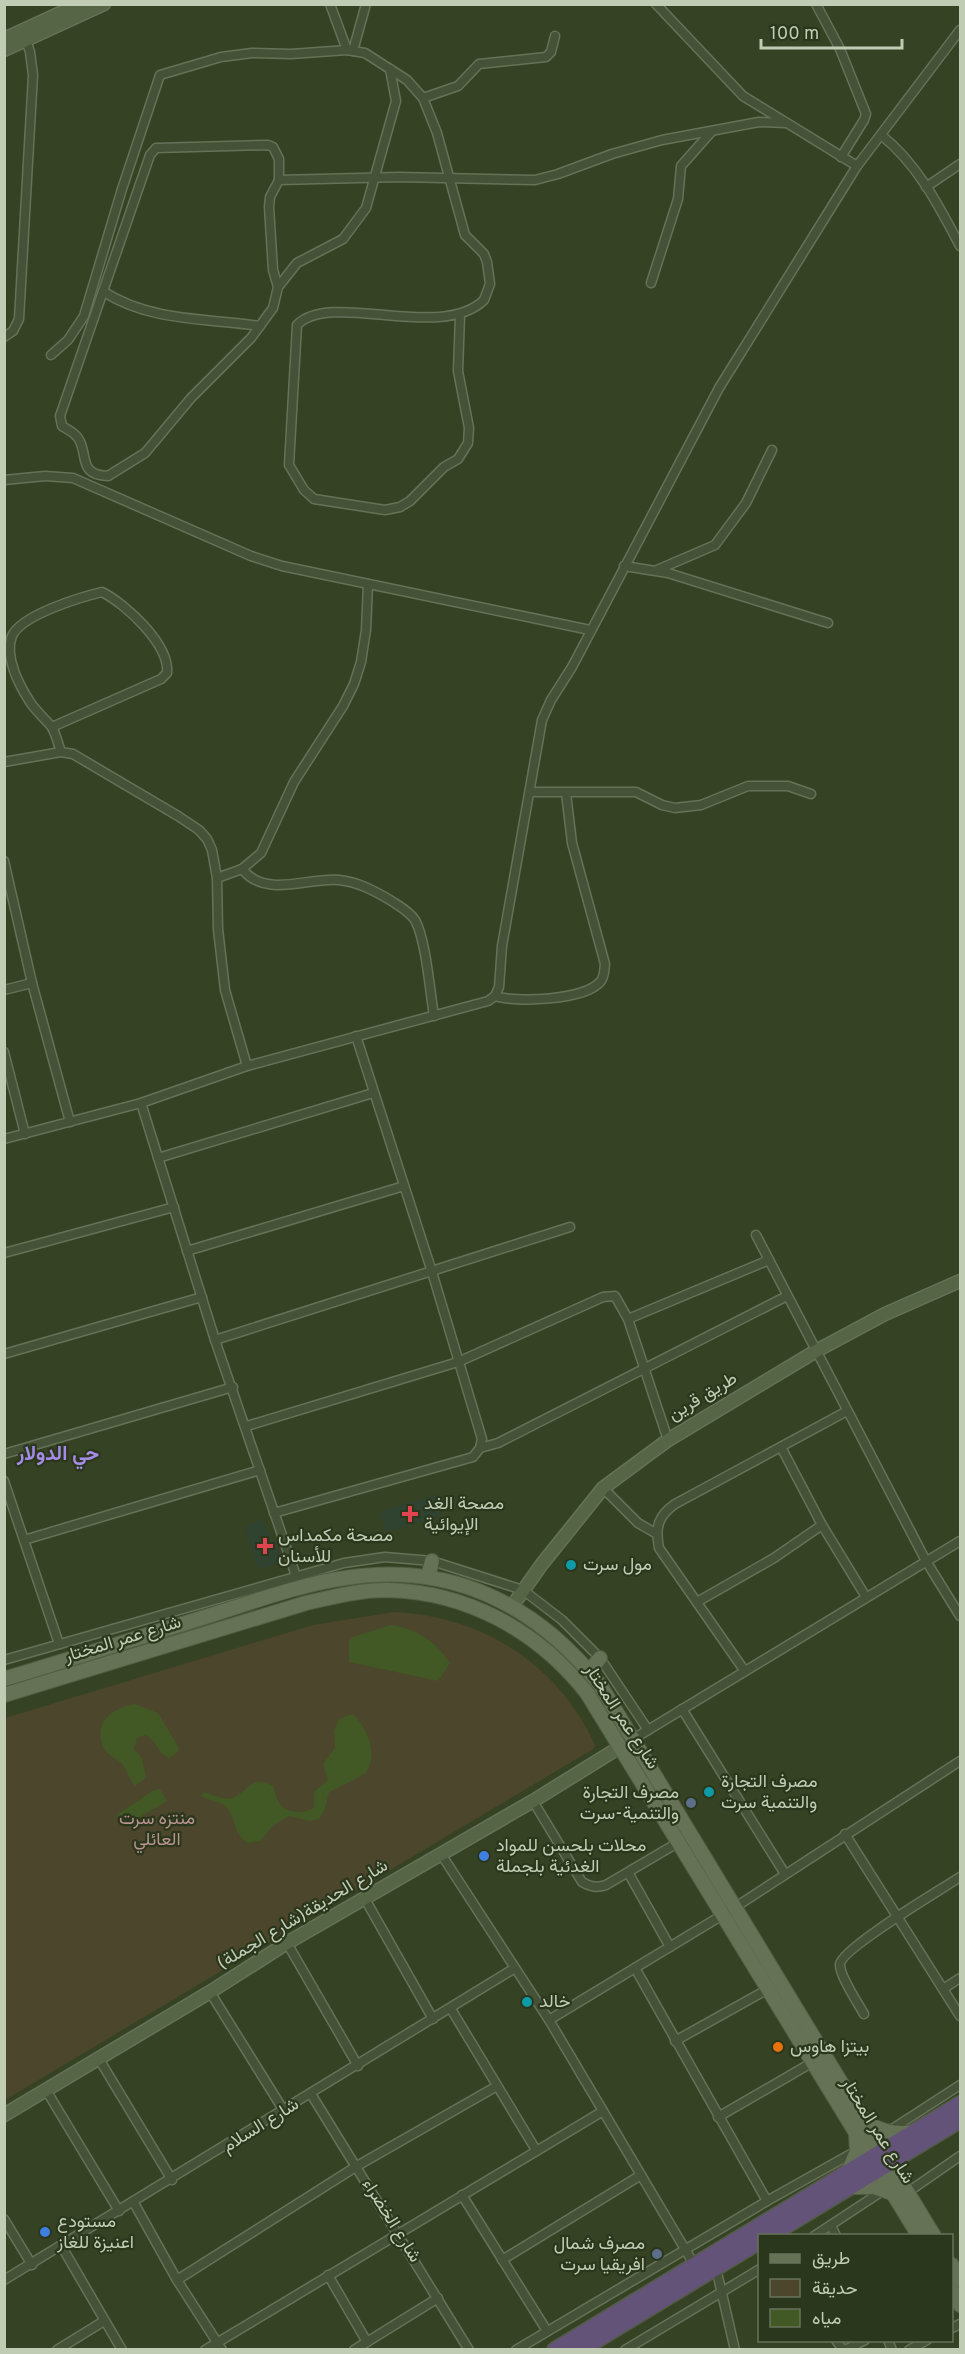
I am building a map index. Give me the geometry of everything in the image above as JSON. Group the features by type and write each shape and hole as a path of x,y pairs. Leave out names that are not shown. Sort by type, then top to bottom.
{"highway":[{"path":"555,2349 882,2160 916,2139 960,2103"},
{"path":"916,2139 960,2120"},
{"path":"770,2234 849,2180"},
{"path":"580,2349 758,2242"}],"main road":[{"path":"428,1577 432,1561"},
{"path":"4,1679 333,1580 386,1574 428,1577 469,1587 513,1605 549,1630 590,1672 633,1739 692,1851 860,2125 857,2151 849,2180 898,2191 933,2234"},
{"name":"شارع عمر المختار","path":"4,1695 306,1603 348,1593 376,1591 427,1593 465,1603 484,1611 539,1643 565,1665 587,1693 679,1842 692,1851"},
{"path":"590,1672 600,1658"},
{"name":"شارع عمر المختار","path":"729,1911 768,1989 813,2062 860,2125 882,2160 920,2234"},
{"path":"860,2125 916,2139 898,2191"}],"street":[{"path":"4,39 80,4"},
{"path":"4,50 104,4"},
{"path":"330,4 350,50"},
{"path":"350,50 366,4"},
{"path":"656,4 728,82 759,108 857,166"},
{"path":"816,4 840,49 866,114 840,156"},
{"path":"4,1139 141,1103 247,1066 488,1001 495,996 499,987 502,945 530,792 534,753 542,720 719,388 857,166 960,30"},
{"path":"423,98 458,86 479,64 546,57 555,36"},
{"path":"4,337 13,331 18,319 33,75 26,40"},
{"path":"51,355 80,326 84,316 122,189 160,75 221,57 252,53 291,54 350,50 365,53 407,80 423,98 437,133 465,235 484,254 489,270 488,293 484,300 460,315 421,317 363,313 316,314 306,317 297,325 289,465 304,490 314,499 385,510 400,507 464,453 469,428 459,386 460,315"},
{"path":"278,287 273,270 268,207 270,197 279,180 279,159 273,147 268,145 156,148 150,154 60,416 62,426 78,438 85,464 94,473 102,476 115,473 145,453 191,398 260,326 273,308 278,287 297,263 343,239 366,208 396,101 390,69"},
{"path":"279,180 449,178 535,180 612,154 712,131 759,122 784,123"},
{"path":"651,283 678,199 681,166 712,131"},
{"path":"881,135 900,151 926,187 960,246"},
{"path":"926,187 960,164"},
{"path":"104,292 122,304 146,312 183,319 260,326"},
{"path":"656,570 715,546 746,503 772,450"},
{"path":"4,480 45,476 73,478 251,556 282,566 591,630"},
{"path":"624,566 656,570 828,623"},
{"path":"217,878 242,869 266,846 294,782 344,706 354,684 366,630 368,584"},
{"path":"52,727 161,680 167,673 167,659 157,641 115,599 102,592 38,615 22,624 12,636 11,660 20,682 29,701 52,727 61,752"},
{"path":"4,762 61,752 82,758 199,830 212,850 217,878 218,929 225,990 247,1066"},
{"path":"530,792 636,792 662,806 675,808 701,805 748,786 788,786 811,794"},
{"path":"495,996 530,1002 581,992 600,983 604,976 604,964 572,843 566,793"},
{"path":"4,861 32,982 70,1122"},
{"path":"242,869 249,878 263,884 336,880 355,883 368,887 408,911 418,928 434,1016"},
{"path":"4,990 32,982"},
{"path":"274,1513 473,1457 480,1448 482,1439 432,1272 356,1036"},
{"path":"4,1052 25,1134"},
{"path":"158,1158 373,1093"},
{"path":"141,1103 215,1340 247,1426 296,1576"},
{"path":"187,1251 404,1186"},
{"path":"4,1253 174,1207"},
{"path":"215,1340 570,1227"},
{"path":"756,1235 926,1561 960,1616"},
{"path":"628,1319 769,1260"},
{"name":"طريق قرين","path":"513,1605 603,1488 668,1440 816,1351 885,1314 960,1281"},
{"path":"247,1426 458,1362 603,1297 615,1296 628,1319 668,1440"},
{"path":"480,1448 498,1443 787,1296"},
{"path":"4,1354 202,1297"},
{"path":"4,1454 233,1387"},
{"path":"744,1670 659,1548 658,1520 670,1508 847,1411"},
{"path":"781,1448 822,1525 866,1597"},
{"path":"24,1540 260,1470"},
{"path":"4,1481 59,1644"},
{"path":"603,1488 638,1523 657,1534"},
{"path":"4,1512 14,1509"},
{"path":"697,1602 764,1564 822,1525"},
{"path":"620,1747 960,1541"},
{"path":"4,1660 344,1563 385,1557 432,1561 523,1590 562,1620 600,1658 648,1730"},
{"path":"682,1709 785,1874"},
{"name":"شارع الحديقة(شارع الجملة)","path":"4,2115 210,1992 287,1943 533,1801 620,1747"},
{"path":"549,2020 729,1911 960,1761"},
{"path":"533,1801 582,1882 598,1888 629,1874 679,1842"},
{"path":"845,1834 960,2016"},
{"path":"441,1854 549,2020 696,2266"},
{"path":"629,1874 670,1947"},
{"path":"864,2014 840,1970 840,1960 897,1918 960,1877"},
{"path":"365,1899 433,2019"},
{"path":"287,1943 358,2066"},
{"name":"شارع السلام","path":"4,2280 63,2247 515,1968"},
{"path":"635,1968 766,2201"},
{"path":"943,1989 960,1978"},
{"path":"675,2042 768,1989"},
{"path":"210,1992 284,2111"},
{"path":"451,2009 536,2151"},
{"path":"99,2059 172,2180"},
{"path":"718,2116 813,2062"},
{"path":"889,2131 960,2085"},
{"path":"177,2280 357,2166 497,2086"},
{"path":"46,2091 119,2211"},
{"name":"شارع الخضراء","path":"311,2094 469,2349"},
{"path":"205,2349 219,2346 398,2232 603,2111"},
{"path":"516,2349 766,2201 857,2151"},
{"path":"816,2234 960,2159"},
{"path":"502,2260 641,2175"},
{"path":"462,2195 548,2331"},
{"path":"134,2203 177,2280 219,2346"},
{"path":"4,2219 32,2265"},
{"path":"831,2225 836,2234"},
{"path":"63,2247 122,2349"},
{"path":"716,2268 735,2349"},
{"path":"625,2349 635,2347 758,2270"},
{"path":"328,2275 367,2342"},
{"path":"354,2349 438,2298"},
{"path":"57,2349 104,2321"},
{"path":"844,2349 860,2342"},
{"path":"909,2349 923,2342"}],"shaded area":[{"name":"مصحة الغد الإيوائية","path":"435,1495 441,1516 386,1532 380,1511"},
{"name":"مصحة مكمداس للأسنان","path":"262,1519 271,1537 261,1540 263,1544 276,1540 282,1562 258,1569 245,1526"}],"green space":[{"name":"منتزه سرت العائلي","path":"394,1612 457,1623 487,1634 514,1650 538,1668 560,1691 579,1716 595,1745 593,1749 5,2100 5,1718 313,1625"}],"water":[{"path":"390,1625 417,1633 431,1642 444,1655 450,1663 438,1681 349,1662 349,1641 353,1637"},
{"path":"135,1704 158,1713 179,1748 178,1752 169,1758 149,1737 145,1735 137,1738 134,1749 142,1758 146,1778 135,1786 123,1765 105,1750 100,1733 102,1725 111,1713"},
{"path":"352,1714 362,1725 370,1741 370,1765 364,1774 329,1792 325,1809 319,1819 310,1821 289,1816 274,1825 260,1841 247,1843 239,1834 228,1809 224,1805 201,1796 204,1792 230,1799 251,1785 260,1782 273,1786 278,1801 284,1808 298,1812 311,1809 314,1807 314,1792 328,1780 323,1764 335,1748 334,1731 339,1719"},
{"path":"160,1789 167,1801 130,1823 117,1815 152,1791"}],"place":[{"name":"مصحة الغد الإيوائية","path":"410,1514"},
{"name":"مصحة مكمداس للأسنان","path":"265,1546"},
{"name":"مول سرت","path":"571,1565"},
{"name":"مصرف التجارة والتنمية سرت","path":"709,1792"},
{"name":"مصرف التجارة والتنمية-سرت","path":"691,1803"},
{"name":"محلات بلحسن للمواد الغدئية بلجملة","path":"484,1856"},
{"name":"خالد","path":"527,2002"},
{"name":"بيتزا هاوس","path":"778,2047"},
{"name":"مستودع اعنيزة للغاز","path":"45,2232"},
{"name":"مصرف شمال افريقيا سرت","path":"657,2254"}],"district":[{"name":"حي الدولار","path":"58,1455"}]}
